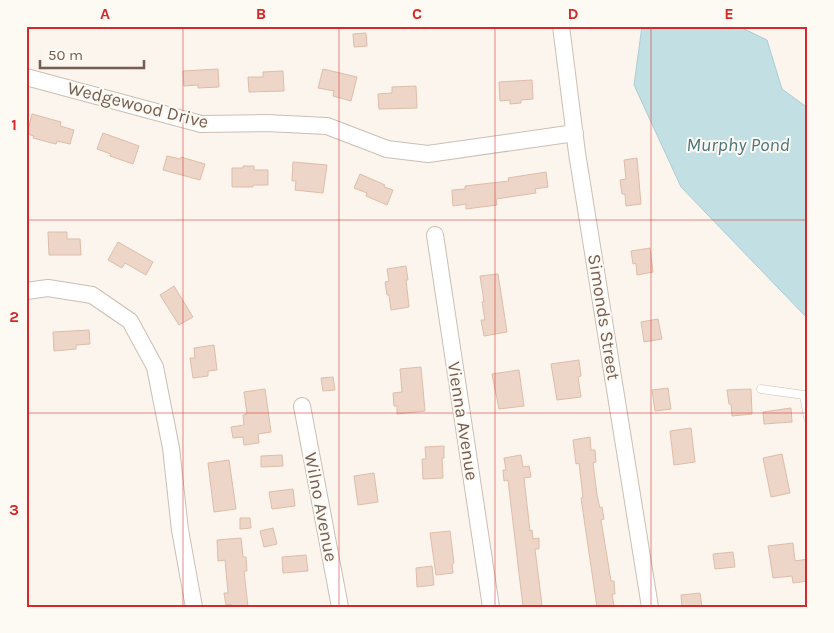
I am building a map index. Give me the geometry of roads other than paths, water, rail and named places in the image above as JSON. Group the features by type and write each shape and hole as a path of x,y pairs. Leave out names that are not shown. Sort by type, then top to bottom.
{"street":[{"name":"Simonds Street","path":"561,26 575,132 650,607"},
{"name":"Wedgewood Drive","path":"26,77 201,124 266,123 327,126 387,149 428,154 575,132"},
{"name":"Vienna Avenue","path":"434,235 491,607"},
{"path":"26,291 48,288 92,294 130,321 156,368 171,448 180,530 194,607"},
{"name":"Wilno Avenue","path":"302,406 340,607"}],"lane":[{"path":"761,390 804,395 808,418"}],"water":[{"name":"Murphy Pond","path":"642,26 738,26 767,40 782,89 808,108 808,319 681,187 634,85"}]}
